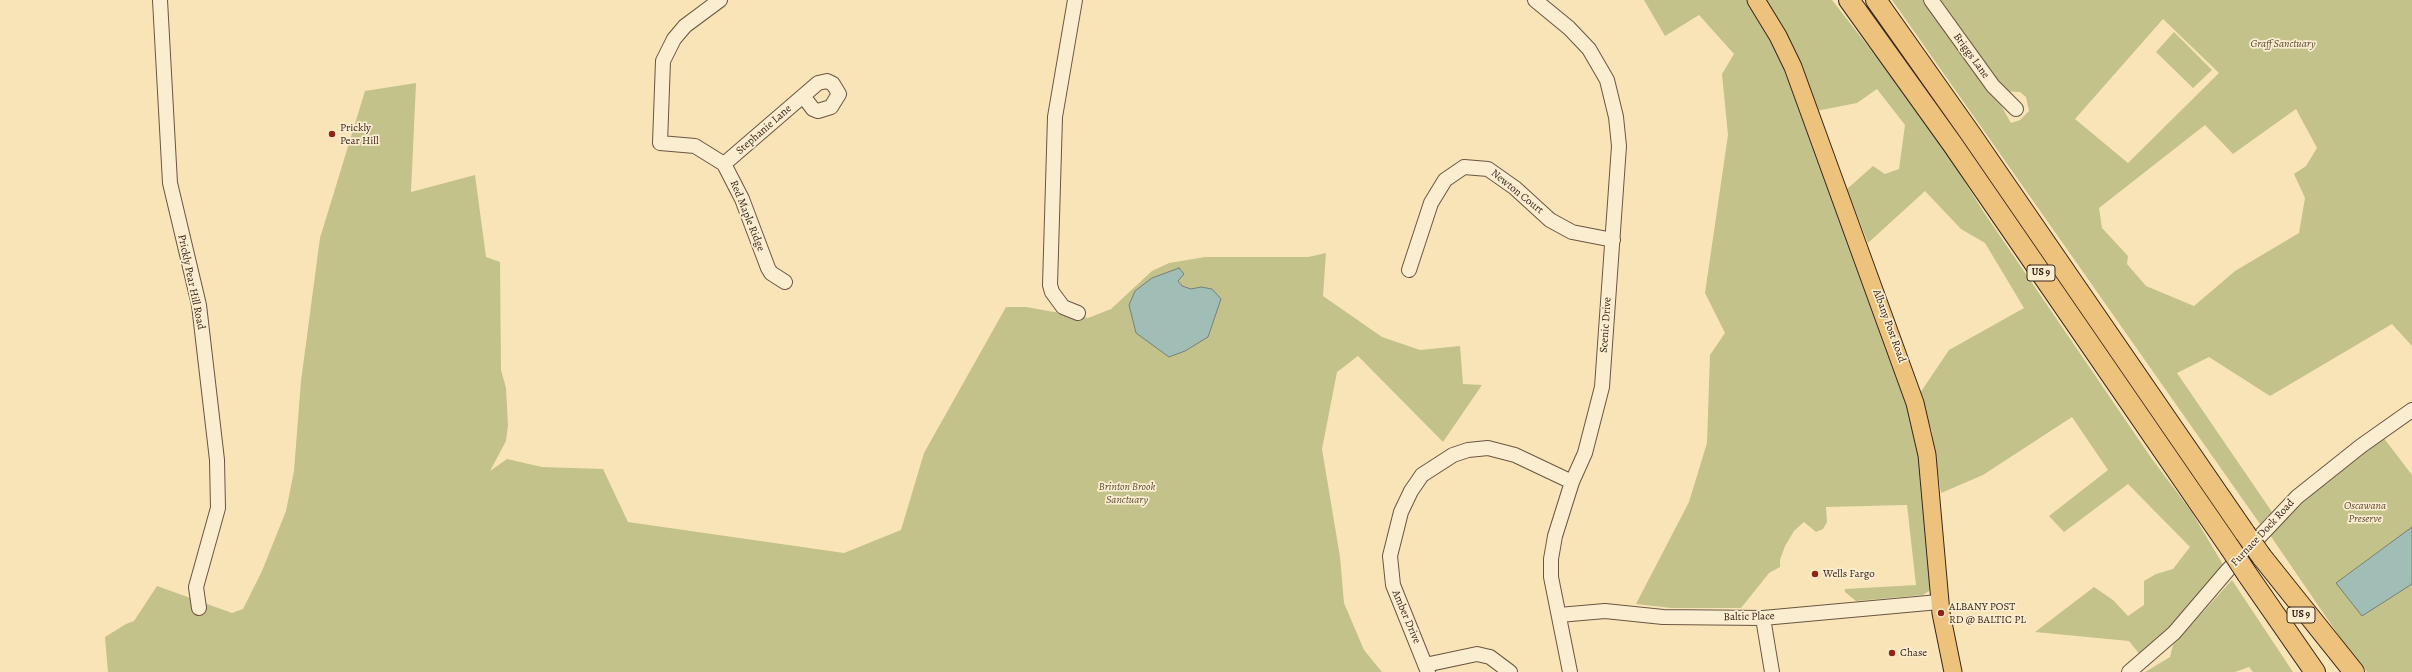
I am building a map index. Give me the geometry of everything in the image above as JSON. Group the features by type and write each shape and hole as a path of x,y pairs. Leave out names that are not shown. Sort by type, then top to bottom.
{"highway":[{"name":"US 9","path":"1849,0 1953,145 2315,672"},
{"name":"US 9","path":"1876,0 1970,133 2341,672"},
{"path":"2262,557 2354,672"},
{"path":"2247,574 2305,672"}],"main road":[{"name":"Albany Post Road","path":"1756,0 1778,36 1792,67 1915,402 1926,456 1939,602 1953,672"}],"street":[{"name":"Prickly Pear Hill Road","path":"160,0 170,184 199,306 217,460 218,508 196,587 199,608"},
{"path":"720,0 684,26 674,39 663,61 660,143 695,146 724,164"},
{"path":"1075,0 1055,117 1050,276 1052,292 1058,302 1069,311 1078,313"},
{"name":"Scenic Drive","path":"1535,0 1569,28 1589,49 1607,80 1616,117 1619,146 1602,387 1585,453 1572,482 1555,536 1551,559 1551,577 1570,672"},
{"name":"Briggs Lane","path":"1931,0 1998,92 2016,109"},
{"name":"Stephanie Lane","path":"724,164 803,96"},
{"name":"Red Maple Ridge","path":"724,164 742,199 768,268 771,273 785,282"},
{"name":"Newton Court","path":"1409,270 1431,203 1445,180 1464,167 1488,169 1515,188 1550,220 1572,232 1613,240"},
{"name":"Furnace Dock Road","path":"2129,672 2174,633 2227,571 2294,500 2361,446 2412,410"},
{"name":"Amber Drive","path":"1510,672 1490,657 1477,654 1426,668 1393,585 1390,556 1401,512 1411,491 1422,475 1453,455 1468,450 1488,448 1515,455 1572,482"},
{"name":"Baltic Place","path":"1559,615 1605,610 1663,617 1763,618 1939,602"},
{"path":"1763,618 1772,672"}],"green space":[{"path":"1644,0 1748,0 1773,40 1901,377 1917,436 1924,494 1930,582 1929,591 1923,595 1856,601 1845,592 1845,589 1916,585 1907,505 1826,507 1827,522 1823,529 1816,532 1804,522 1794,531 1785,546 1780,560 1780,567 1769,573 1741,608 1671,608 1636,604 1689,502 1707,443 1710,355 1725,333 1705,293 1728,135 1722,74 1734,54 1699,15 1665,36"},
{"path":"1766,0 1832,0 1928,123 1983,211 2152,459 2191,511 2224,566 2193,604 2141,656 2129,641 2035,632 2094,587 2113,600 2128,616 2144,605 2144,581 2156,574 2173,569 2190,547 2128,484 2064,532 2049,516 2108,470 2072,417 1983,475 1941,493 1932,432 1920,393 1949,350 2024,308 1985,243 1961,229 1925,191 1868,243 1847,189 1873,166 1885,174 1899,169 1905,125 1877,89 1857,103 1816,111 1777,18"},
{"name":"Graff Sanctuary","path":"1892,0 1926,0 1998,100 2011,123 2020,120 2029,111 2026,97 2020,92 2002,91 1939,0 2412,0 2412,346 2392,324 2270,396 2209,357 2177,373 2272,512 2260,524","holes":["2163,19 2219,73 2128,163 2075,119","2296,109 2317,148 2306,166 2294,174 2305,198 2299,233 2235,271 2194,306 2146,286 2127,264 2128,256 2102,228 2099,208 2205,125 2233,154"]},
{"path":"2174,32 2212,70 2193,88 2156,52"},
{"name":"Brinton Brook Sanctuary","path":"416,83 411,192 475,175 486,257 500,262 501,370 506,388 508,425 506,441 490,471 507,459 542,467 603,469 628,522 844,553 901,530 924,453 1006,307 1026,307 1088,318 1111,309 1152,271 1169,263 1205,257 1308,257 1326,253 1323,296 1382,337 1420,350 1460,346 1463,384 1482,385 1443,442 1358,356 1337,372 1322,449 1340,557 1344,603 1364,650 1382,672 108,672 105,637 126,624 134,621 157,586 232,613 243,609 262,571 286,511 294,471 301,381 320,238 365,91"},
{"name":"Oscawana Preserve","path":"2383,437 2412,475 2412,672 2367,672 2352,655 2270,535 2314,492"},
{"path":"2232,580 2293,672 2253,672 2249,667 2235,672 2145,672 2170,657 2173,645"}],"water":[{"path":"1179,268 1184,274 1178,281 1182,286 1191,289 1201,287 1212,289 1221,299 1208,337 1185,351 1169,357 1136,333 1129,305 1135,291 1152,278"},
{"path":"2412,527 2412,584 2362,616 2336,583"}],"place":[{"name":"Prickly Pear Hill","path":"332,134"},
{"name":"Wells Fargo","path":"1815,574"},
{"name":"ALBANY POST RD @ BALTIC PL","path":"1941,613"},
{"name":"Chase","path":"1892,653"}]}
